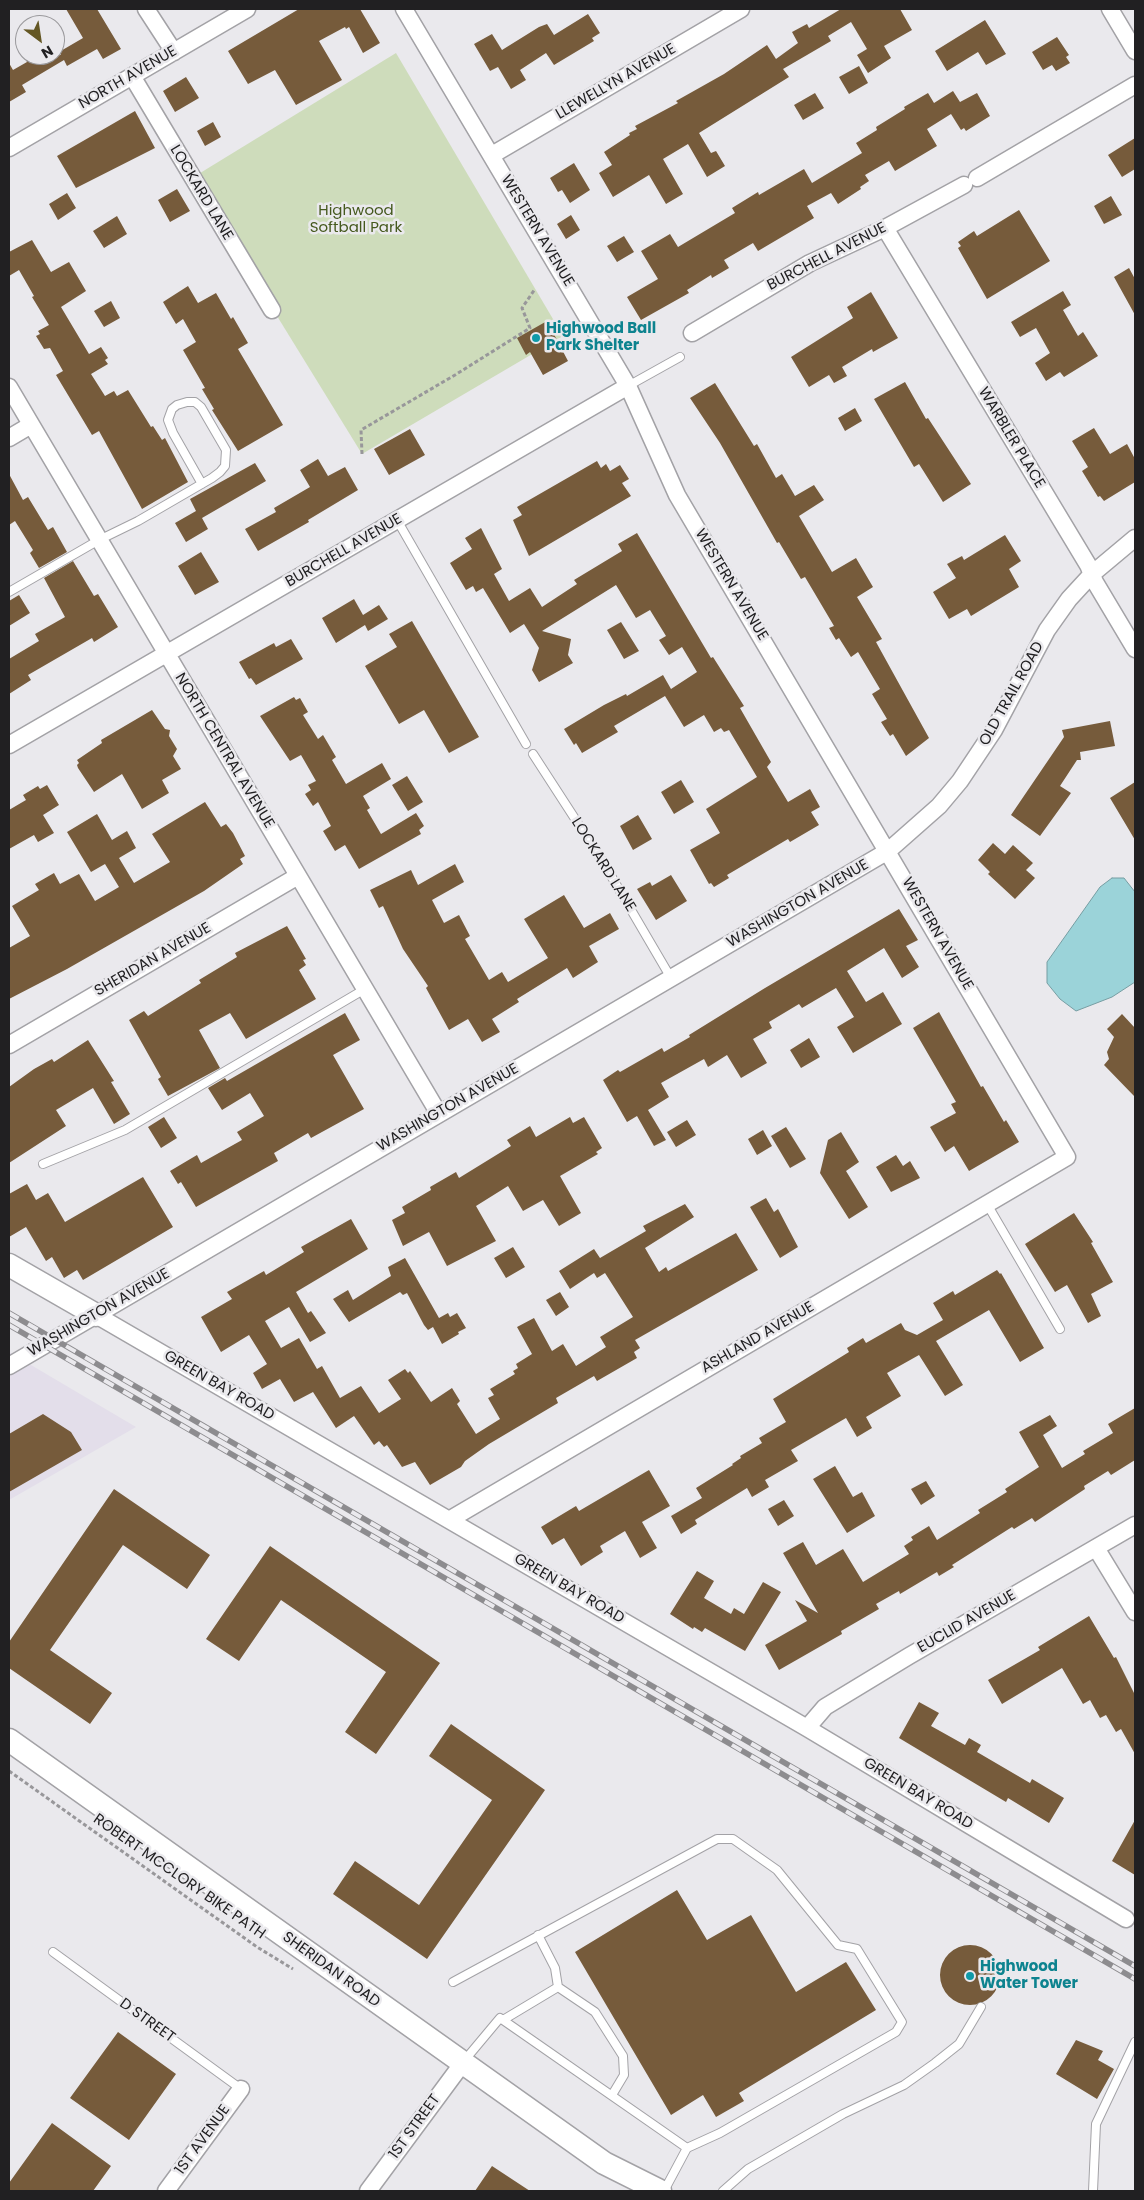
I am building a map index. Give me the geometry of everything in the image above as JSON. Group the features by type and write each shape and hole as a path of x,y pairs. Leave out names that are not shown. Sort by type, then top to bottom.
{"main road":[{"name":"GREEN BAY ROAD","path":"9,1265 96,1315"},
{"name":"SHERIDAN ROAD","path":"9,1740 462,2064 604,2163 660,2191"}],"street":[{"path":"146,9 174,52"},
{"name":"NORTH AVENUE","path":"9,148 247,9"},
{"name":"WESTERN AVENUE","path":"404,9 628,386 677,495 1067,1157"},
{"name":"LLEWELLYN AVENUE","path":"492,155 741,9"},
{"path":"1110,9 1135,51"},
{"name":"LOCKARD LANE","path":"132,76 272,310"},
{"name":"BURCHELL AVENUE","path":"692,333 810,263 884,228 970,181 1135,85"},
{"name":"WARBLER PLACE","path":"884,228 1135,649"},
{"name":"BURCHELL AVENUE","path":"9,746 628,386"},
{"name":"NORTH CENTRAL AVENUE","path":"9,387 439,1114"},
{"path":"9,438 32,426"},
{"name":"OLD TRAIL ROAD","path":"888,851 939,806 960,781 994,730 1047,630 1069,599 1092,574 1135,538"},
{"name":"WASHINGTON AVENUE","path":"9,1366 888,851"},
{"name":"SHERIDAN AVENUE","path":"9,1045 298,876"},
{"name":"ASHLAND AVENUE","path":"449,1520 1067,1157"},
{"name":"GREEN BAY ROAD","path":"96,1315 807,1728 1126,1919"},
{"name":"EUCLID AVENUE","path":"807,1728 824,1707 1135,1525"},
{"path":"1096,1548 1135,1612"},
{"name":"1ST STREET","path":"368,2191 462,2064"},
{"name":"1ST AVENUE","path":"166,2191 241,2089"}],"lane":[{"name":"BURCHELL AVENUE","path":"628,386 680,357"},
{"path":"9,592 99,540 138,522 202,484 220,472 225,466 226,450 200,407 195,402 177,405 168,415 169,426 202,484"},
{"path":"397,520 526,744"},
{"name":"LOCKARD LANE","path":"533,754 603,862 671,978"},
{"path":"43,1164 125,1130 365,989"},
{"path":"987,1204 1060,1329"},
{"path":"453,1982 717,1839 734,1839 777,1870 838,1945 857,1949 902,2022 896,2032 720,2133 687,2148 664,2191"},
{"path":"538,1936 555,1968 558,1988 595,2012 623,2056 624,2075 612,2095"},
{"name":"D STREET","path":"53,1952 241,2089"},
{"path":"462,2064 500,2018 503,2020 558,1988"},
{"path":"723,2191 748,2169 843,2114 904,2085 935,2063 958,2044 981,2007"},
{"path":"503,2020 687,2148"},
{"path":"1093,2191 1096,2124 1135,2042"}],"path":[{"path":"362,454 361,430 530,328 522,308 535,289"},
{"name":"ROBERT MCCLORY BIKE PATH","path":"9,1771 257,1947 297,1971"}],"shaded area":[{"path":"9,1352 136,1427 9,1500"}],"green space":[{"name":"Highwood Softball Park","path":"396,53 563,336 362,454 192,178"}],"water":[{"path":"1112,878 1124,878 1135,892 1135,982 1112,997 1076,1011 1060,999 1047,983 1047,962 1100,887"}],"building":[{"path":"66,9 97,9 121,49 103,59 97,49 67,66 65,62 65,48 83,38"},
{"path":"299,9 360,9 380,43 363,53 349,27 346,29 345,27 319,41 342,80 296,105 275,70 248,84 228,51"},
{"path":"841,9 900,9 912,30 884,46 891,58 868,73 857,55 867,49 851,22 828,36 831,41 783,69 789,77 699,133 711,153 716,151 725,166 707,177 688,144 663,159 683,194 666,204 649,175 613,197 599,173 612,165 604,152 630,135 629,133 637,129 635,126 678,103 676,101 724,74 767,45 776,59 798,43 792,32 807,24 809,28"},
{"path":"588,14 600,33 592,38 594,41 554,65 546,53 520,70 526,80 511,89 498,67 490,71 474,44 492,34 502,50 539,27 547,24 554,35"},
{"path":"985,20 1006,54 986,65 978,52 947,71 935,51"},
{"path":"1057,37 1069,55 1066,57 1070,63 1056,71 1052,65 1043,70 1032,52"},
{"path":"9,63 13,70 22,65 56,65 22,85 26,92 9,102"},
{"path":"859,66 868,83 849,94 839,77"},
{"path":"186,77 199,98 175,112 163,91"},
{"path":"953,91 960,102 977,93 990,116 966,131 964,128 961,130 951,114 927,129 937,146 895,171 889,161 865,175 869,181 860,187 861,189 838,204 831,193 807,206 814,218 758,251 753,243 724,260 729,268 712,278 711,275 687,290 689,293 641,320 627,297 658,279 641,251 670,234 678,247 735,213 732,208 758,192 759,195 804,169 812,183 862,153 856,143 877,130 876,127 905,109 904,107 928,93 934,103"},
{"path":"815,93 824,108 803,120 794,105"},
{"path":"135,111 155,148 76,188 57,156"},
{"path":"213,122 221,137 205,146 197,131"},
{"path":"1135,138 1135,169 1122,177 1108,155"},
{"path":"574,163 590,190 570,203 562,190 558,192 550,178"},
{"path":"177,189 190,211 170,222 158,200"},
{"path":"67,193 76,208 58,220 49,204"},
{"path":"1111,196 1122,215 1104,224 1094,206"},
{"path":"1019,210 1050,261 987,299 958,248 961,246 958,242 974,231 977,236"},
{"path":"571,215 580,230 566,239 557,224"},
{"path":"117,216 127,234 104,248 93,231"},
{"path":"624,236 634,252 617,262 607,246"},
{"path":"32,240 51,272 69,262 86,291 61,307 89,354 101,347 108,358 105,360 108,364 91,374 105,396 114,391 117,396 128,390 151,427 153,426 162,440 165,438 188,482 142,509 99,431 92,435 56,375 63,371 50,348 44,349 36,336 40,334 38,331 49,325 32,297 34,296 19,270 9,276 9,252"},
{"path":"1129,268 1135,279 1135,315 1114,277"},
{"path":"188,286 198,303 216,293 231,319 233,317 248,343 238,349 283,425 238,451 212,410 214,409 202,389 205,388 183,350 196,342 183,319 176,324 163,302"},
{"path":"1063,291 1071,305 1063,310 1078,336 1083,332 1098,356 1064,377 1060,372 1046,381 1035,363 1050,353 1036,328 1020,337 1011,322"},
{"path":"871,292 898,338 873,352 872,349 842,367 847,376 834,383 829,375 809,387 791,357 853,318 847,307"},
{"path":"111,301 120,318 104,327 94,311"},
{"path":"547,321 568,361 543,375 530,352 526,355 517,338"},
{"path":"905,382 926,419 928,418 971,484 943,502 919,464 914,467 874,399"},
{"path":"715,383 754,446 757,444 776,478 782,474 795,496 814,485 824,500 799,516 832,572 856,558 873,587 857,597 882,639 876,642 929,738 906,756 893,734 890,736 881,722 887,719 872,694 880,689 858,652 851,657 839,638 836,640 829,628 834,626 805,577 801,579 779,542 777,543 720,443 690,398"},
{"path":"855,408 862,421 845,431 838,418"},
{"path":"1094,428 1110,454 1127,444 1135,459 1135,482 1104,501 1100,496 1098,497 1082,471 1088,467 1072,441"},
{"path":"410,429 425,455 389,475 374,449"},
{"path":"318,459 328,476 345,467 358,490 308,520 309,522 258,551 245,529 276,512 274,508 310,487 300,470"},
{"path":"597,461 601,468 606,464 610,471 620,465 629,479 622,483 631,496 529,556 513,520 522,515 517,507"},
{"path":"255,463 266,481 202,518 208,529 186,542 175,523 196,511 190,499"},
{"path":"9,474 23,500 28,497 48,530 53,527 67,552 39,568 30,553 33,550 15,521 9,525"},
{"path":"481,528 502,569 494,574 509,601 530,588 542,607 577,584 574,580 622,551 618,544 637,533 711,658 713,657 744,706 740,708 771,762 767,767 788,802 810,789 820,807 811,812 819,825 790,842 788,839 727,875 729,878 714,887 711,883 709,884 690,850 720,833 706,809 757,777 729,730 724,732 721,728 714,732 704,715 684,727 665,696 614,726 618,732 582,753 576,743 574,745 564,729 604,705 626,694 627,696 663,675 671,689 697,672 682,647 669,655 659,640 666,636 650,610 636,618 616,585 542,631 571,639 568,655 573,663 539,682 532,670 539,648 524,624 510,633 483,588 476,592 473,586 466,590 450,563 472,549 465,538"},
{"path":"1005,535 1021,561 1009,569 1019,587 971,616 967,609 949,619 933,592 956,578 947,564 962,556 964,560"},
{"path":"201,552 219,582 195,595 178,566"},
{"path":"73,561 94,596 98,594 118,627 94,642 92,638 28,675 31,680 9,694 9,659 39,641 35,634 65,617 44,578"},
{"path":"19,595 30,613 9,626 9,601"},
{"path":"354,599 363,615 379,605 388,619 368,631 365,625 336,643 322,618"},
{"path":"412,621 479,737 449,753 424,710 399,724 365,666 397,647 389,634"},
{"path":"621,622 639,651 624,659 607,630"},
{"path":"291,639 303,659 256,685 251,678 249,679 239,662 274,643 276,647"},
{"path":"294,697 296,700 300,698 308,712 303,715 318,739 323,735 336,757 332,760 346,784 382,763 391,779 363,796 370,808 367,810 381,834 416,813 424,826 419,830 421,834 359,869 345,845 335,851 323,831 331,826 318,802 313,806 305,794 311,790 308,785 316,781 301,755 290,761 260,716"},
{"path":"152,710 165,729 170,730 169,736 177,749 173,756 181,769 162,780 169,793 142,809 122,774 94,792 78,768 77,765 79,763 77,760 102,743 101,740"},
{"path":"1110,721 1115,746 1080,752 1081,760 1077,760 1060,786 1071,793 1040,836 1011,815 1064,737 1062,730"},
{"path":"407,776 423,802 408,811 392,785"},
{"path":"681,780 694,802 674,814 661,792"},
{"path":"1135,782 1135,840 1110,798"},
{"path":"47,785 59,805 43,815 54,833 38,842 34,835 9,849 9,810 26,800 23,795 38,786 40,789"},
{"path":"205,802 221,827 226,824 233,833 245,856 240,859 243,864 204,891 67,969 9,999 9,948 30,936 12,906 39,890 35,884 54,873 60,884 79,874 95,901 119,887 105,864 91,872 67,832 97,814 112,840 127,831 136,848 119,858 134,883 170,862 152,834"},
{"path":"638,815 652,839 633,850 620,826"},
{"path":"993,843 1005,854 1013,845 1033,863 1026,870 1035,878 1015,899 988,874 990,872 978,860"},
{"path":"455,864 464,882 432,900 444,923 459,915 470,936 465,939 489,980 502,972 508,982 548,958 524,919 564,895 584,928 610,913 619,929 589,946 598,962 573,978 567,968 517,999 519,1002 492,1019 500,1032 482,1042 468,1019 449,1030 426,988 428,986 403,949 383,906 379,908 370,890 411,870 418,885"},
{"path":"671,875 687,901 656,920 637,889 650,882 652,886"},
{"path":"899,909 918,940 906,946 919,967 902,978 884,948 847,971 866,1002 883,992 902,1024 853,1053 837,1027 854,1017 836,988 802,1008 799,1004 769,1022 772,1028 753,1039 767,1063 741,1078 727,1055 708,1067 704,1059 661,1083 669,1097 648,1110 666,1140 654,1146 637,1116 627,1122 603,1080 618,1070 620,1072 662,1048 664,1052 690,1037 689,1035 765,988"},
{"path":"287,926 306,959 303,960 306,965 299,970 316,999 246,1039 230,1013 199,1030 220,1068 168,1096 158,1079 161,1077 129,1020 144,1011 148,1016 201,983 199,980 237,957 235,953"},
{"path":"939,1012 981,1087 983,1086 1004,1122 1006,1120 1019,1142 969,1171 954,1146 945,1152 930,1127 956,1113 951,1104 956,1102 913,1028"},
{"path":"345,1013 360,1040 333,1055 364,1109 311,1138 308,1133 274,1153 278,1161 196,1207 181,1182 178,1184 170,1171 197,1155 201,1163 242,1140 237,1132 264,1116 250,1093 222,1110 208,1088 225,1078 227,1081"},
{"path":"1122,1014 1135,1028 1135,1097 1104,1065 1109,1059 1107,1052 1114,1037 1107,1029"},
{"path":"809,1038 820,1057 801,1068 790,1050"},
{"path":"88,1040 114,1081 111,1082 130,1114 114,1124 93,1088 56,1110 66,1126 9,1163 9,1087 34,1069 52,1059 54,1062"},
{"path":"164,1117 177,1138 161,1148 148,1127"},
{"path":"570,1117 573,1123 584,1117 602,1148 596,1152 598,1154 560,1176 581,1213 559,1226 543,1200 523,1211 508,1186 476,1206 496,1241 447,1266 429,1232 403,1246 392,1220 405,1213 402,1207 431,1190 430,1187 456,1172 459,1178 511,1146 507,1140 530,1126 536,1137"},
{"path":"687,1120 696,1135 676,1147 667,1132"},
{"path":"786,1127 806,1159 790,1168 771,1136"},
{"path":"763,1130 772,1146 757,1155 748,1139"},
{"path":"841,1132 859,1162 846,1171 868,1207 849,1219 820,1173 828,1140"},
{"path":"896,1155 903,1166 910,1161 920,1178 891,1192 876,1167"},
{"path":"143,1177 173,1227 83,1280 77,1270 64,1278 52,1257 46,1261 26,1227 9,1237 9,1194 27,1184 36,1200 48,1193 65,1222"},
{"path":"766,1198 774,1212 778,1209 798,1247 780,1258 750,1207"},
{"path":"685,1204 694,1217 645,1248 659,1272 666,1267 668,1271 736,1233 758,1270 635,1340 640,1348 634,1352 637,1358 597,1381 594,1376 556,1398 558,1403 489,1444 465,1461 461,1467 430,1485 415,1462 402,1467 387,1445 384,1447 379,1441 374,1445 354,1416 336,1428 313,1392 294,1402 280,1379 262,1389 253,1373 267,1364 249,1335 221,1352 201,1317 232,1299 227,1292 264,1271 266,1275 304,1252 301,1247 351,1219 368,1249 296,1292 308,1313 311,1311 326,1333 310,1342 289,1307 265,1321 281,1348 299,1338 317,1369 322,1366 340,1398 361,1386 379,1413 401,1399 388,1380 405,1369 408,1373 410,1371 431,1402 452,1388 460,1401 457,1404 476,1434 500,1419 488,1398 494,1395 490,1389 515,1374 513,1371 518,1368 516,1364 532,1354 517,1327 534,1318 552,1351 563,1344 576,1366 606,1347 600,1337 633,1317 605,1273 597,1278 594,1273 570,1289 559,1271 594,1249 600,1258 646,1231 643,1226"},
{"path":"1074,1213 1093,1242 1091,1243 1113,1282 1091,1294 1101,1316 1088,1323 1067,1285 1055,1292 1025,1244"},
{"path":"513,1247 525,1267 506,1278 494,1258"},
{"path":"405,1258 439,1318 448,1313 450,1317 457,1313 466,1328 442,1344 433,1327 428,1330 424,1325 407,1293 403,1295 400,1292 349,1322 333,1299 348,1290 353,1300 391,1276 388,1267"},
{"path":"997,1270 1001,1273 1044,1348 1020,1362 989,1310 936,1341 963,1385 945,1396 919,1355 887,1373 901,1396 866,1417 872,1428 857,1437 846,1418 791,1450 798,1461 765,1480 769,1487 752,1497 747,1488 695,1520 697,1524 681,1534 671,1516 702,1498 696,1488 733,1465 741,1458 740,1456 762,1443 759,1438 786,1422 773,1399 849,1352 847,1348 863,1338 866,1343 901,1323 905,1330 917,1335 943,1320 933,1303 953,1291 955,1295"},
{"path":"560,1292 569,1307 556,1316 546,1300"},
{"path":"1135,1408 1135,1460 1111,1475 1108,1471 1084,1486 1085,1489 1035,1522 1032,1518 1014,1529 1012,1527 952,1565 954,1567 939,1576 937,1572 900,1594 899,1591 876,1604 879,1609 841,1631 842,1634 779,1670 765,1645 807,1621 795,1600 818,1613 783,1553 803,1542 816,1565 843,1549 863,1582 909,1554 904,1546 913,1540 911,1537 929,1526 937,1540 980,1513 978,1510 1007,1492 1005,1489 1039,1467 1019,1432 1050,1415 1057,1426 1043,1435 1062,1468 1085,1454 1083,1451 1113,1433 1108,1424"},
{"path":"43,1414 71,1432 82,1450 9,1492 9,1434"},
{"path":"835,1466 853,1497 862,1492 875,1516 847,1533 813,1479"},
{"path":"649,1470 670,1506 642,1522 657,1548 640,1558 625,1531 600,1546 603,1552 581,1566 564,1538 552,1545 541,1527 576,1506 579,1511"},
{"path":"926,1481 935,1496 921,1505 911,1489"},
{"path":"114,1489 210,1555 187,1589 123,1545 50,1650 112,1693 90,1724 9,1668 9,1642"},
{"path":"784,1500 794,1516 778,1526 768,1509"},
{"path":"270,1546 440,1663 376,1754 345,1732 386,1672 281,1600 239,1661 206,1639"},
{"path":"697,1571 714,1581 704,1598 731,1614 734,1608 744,1614 763,1582 781,1592 745,1651 705,1628 702,1632 694,1627 693,1629 670,1614"},
{"path":"1089,1616 1114,1658 1116,1657 1135,1695 1135,1754 1121,1729 1116,1732 1106,1715 1100,1718 1090,1700 1083,1704 1062,1668 1002,1704 988,1680 1040,1650 1038,1647"},
{"path":"919,1702 939,1713 931,1726 965,1745 969,1738 981,1745 977,1752 1030,1783 1032,1779 1064,1798 1049,1823 1008,1798 1006,1802 899,1738"},
{"path":"451,1724 545,1790 427,1959 333,1894 355,1861 419,1905 492,1800 429,1756"},
{"path":"1135,1820 1135,1875 1112,1861"},
{"path":"677,1890 707,1940 751,1915 796,1992 846,1962 876,2010 739,2093 744,2101 716,2117 703,2095 671,2115 575,1952"},
{"name":"Highwood Water Tower","path":"970,1945 986,1950 991,1954 995,1959 1000,1975 995,1991 991,1996 986,2000 970,2005 954,2000 949,1996 945,1991 940,1975 945,1959 949,1954 954,1950"},
{"path":"118,2032 176,2074 129,2140 70,2098"},
{"path":"1076,2040 1103,2051 1098,2060 1114,2069 1097,2099 1056,2074"},
{"path":"52,2123 111,2166 93,2191 9,2191 9,2183"},
{"path":"492,2166 530,2191 475,2191"}],"railway":[{"path":"9,1313 1135,1966"},
{"path":"9,1325 1135,1979"}],"place":[{"name":"Highwood Ball Park Shelter","path":"536,338"},
{"name":"Highwood Water Tower","path":"970,1976"}]}
